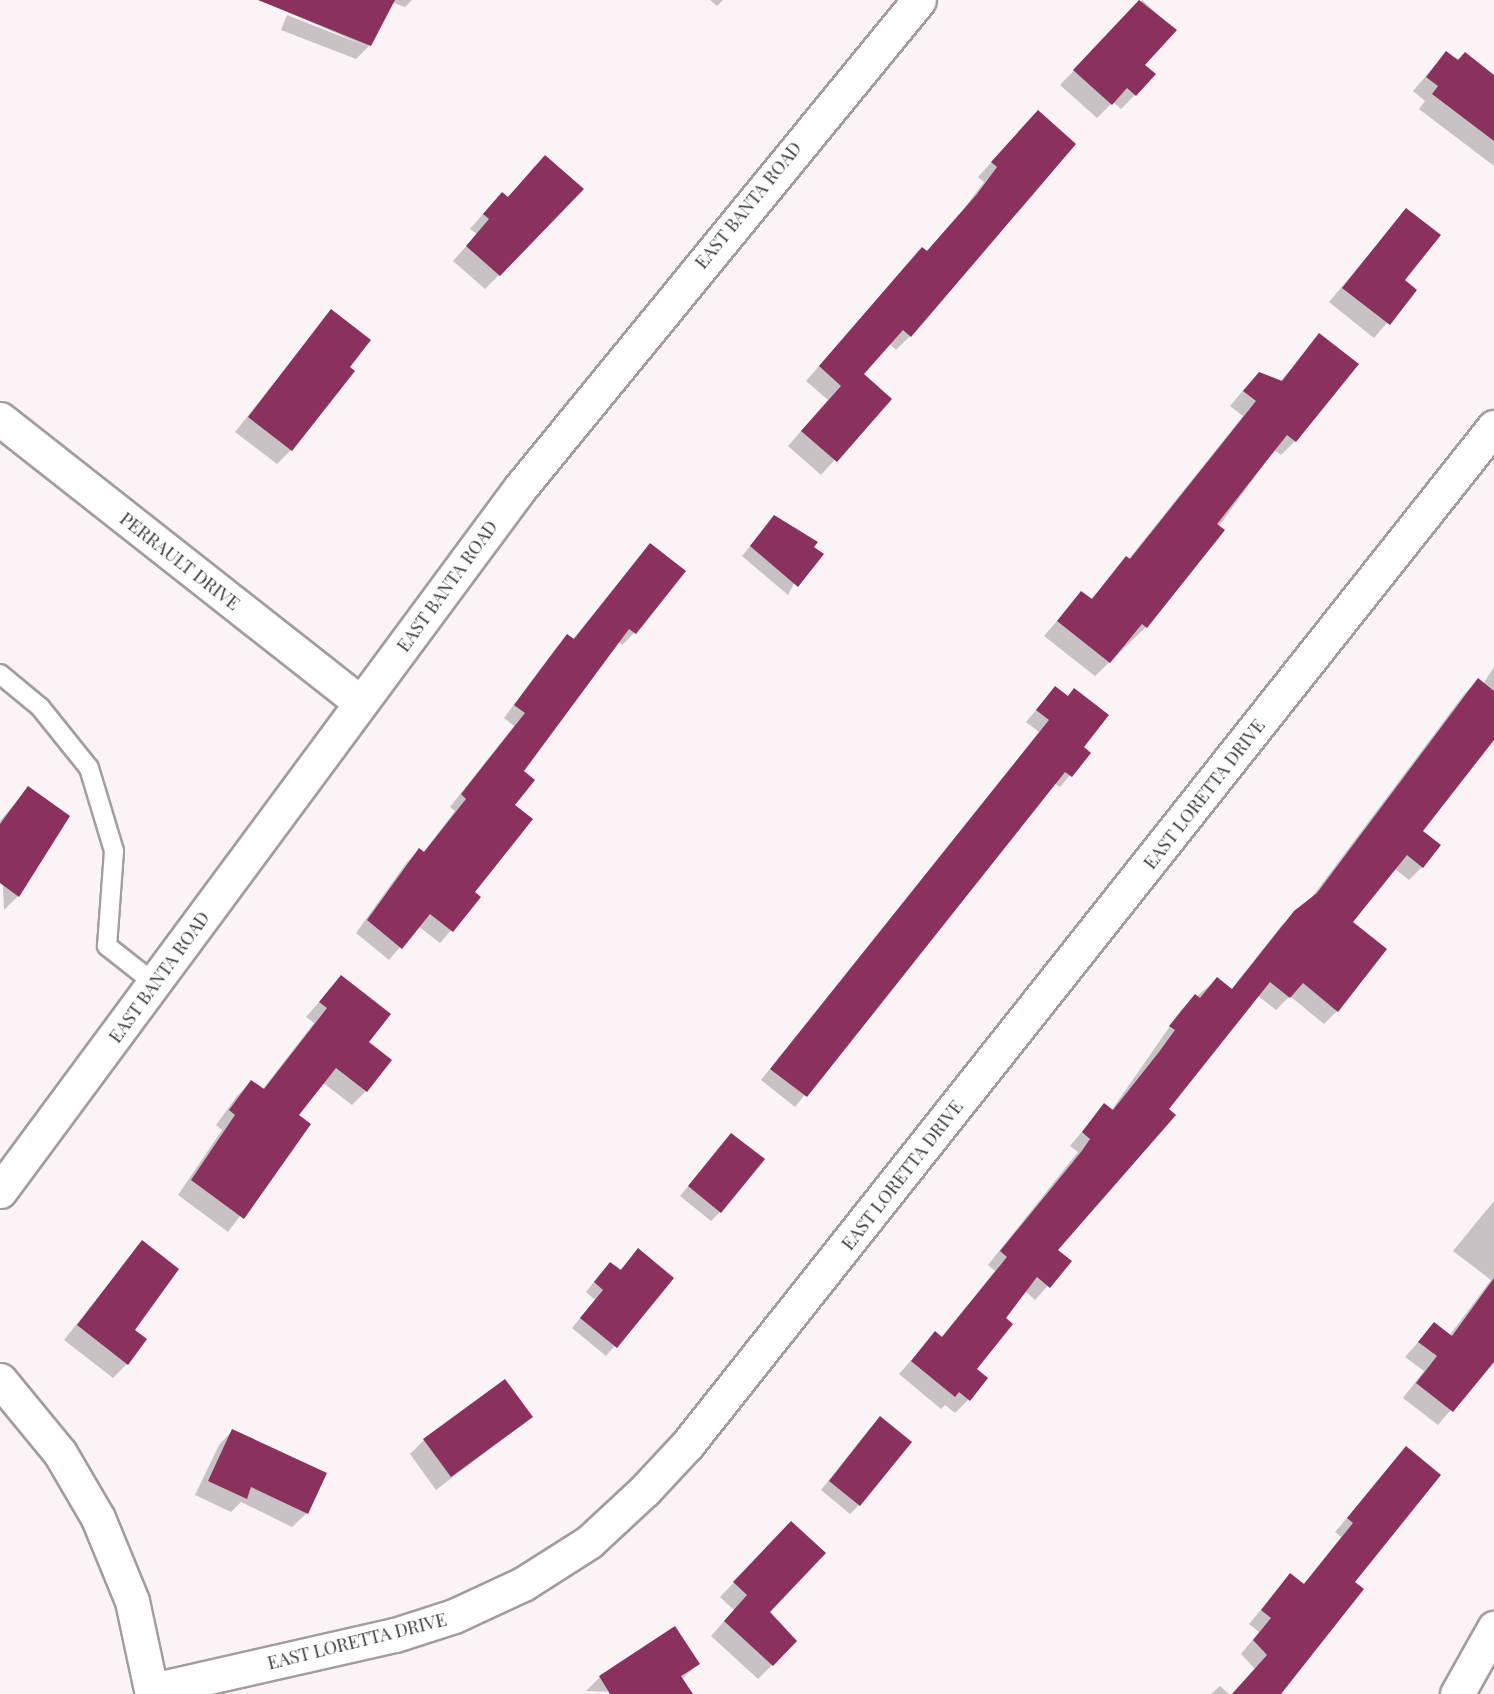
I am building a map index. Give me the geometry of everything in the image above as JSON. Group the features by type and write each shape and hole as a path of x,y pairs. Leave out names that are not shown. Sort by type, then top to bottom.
{"street":[{"name":"EAST BANTA ROAD","path":"0,1191 520,488 919,0"},
{"name":"PERRAULT DRIVE","path":"0,419 361,703"},
{"name":"EAST LORETTA DRIVE","path":"152,1692 395,1635 454,1616 523,1584 589,1542 645,1490 687,1445 1494,427"},
{"path":"0,1380 60,1453 98,1518 132,1601 152,1692"},
{"path":"1456,1694 1494,1628"}],"lane":[{"path":"0,674 40,707 89,768 114,851 107,946 154,983"}],"building":[{"path":"258,0 395,0 371,46"},
{"path":"1139,0 1177,30 1145,65 1156,74 1136,96 1127,88 1112,105 1073,70"},
{"path":"1446,51 1458,60 1465,52 1494,75 1494,141 1432,94 1438,86 1426,77"},
{"path":"1038,110 1076,144 911,337 903,330 864,374 892,399 837,462 801,431 841,386 819,366 922,247 927,251 977,194 997,167 991,162"},
{"path":"545,155 584,189 500,276 466,246 489,219 483,214 502,192 508,197"},
{"path":"1406,208 1441,235 1405,280 1417,290 1390,325 1342,288"},
{"path":"331,309 371,340 350,367 355,371 292,451 248,417"},
{"path":"1319,333 1359,364 1296,442 1287,435 1217,524 1225,530 1147,628 1142,624 1110,663 1057,621 1081,591 1092,599 1126,556 1130,559 1256,401 1243,391 1259,372 1282,381"},
{"path":"774,515 818,542 814,547 824,554 798,587 750,546"},
{"path":"650,543 686,571 636,634 629,629 524,771 535,780 515,805 533,819 475,892 481,897 453,932 430,914 402,949 367,920 419,848 424,852 466,799 461,794 525,713 514,705 567,634 574,639"},
{"path":"1478,678 1494,691 1494,740 1423,831 1441,845 1423,868 1407,855 1353,922 1387,949 1338,1012 1303,983 1290,998 1270,982 1169,1109 1176,1115 1058,1250 1072,1261 1050,1288 1037,1277 1006,1318 1013,1324 977,1369 988,1378 970,1401 959,1392 955,1397 911,1361 935,1331 942,1337 1007,1257 1000,1251 1081,1152 1090,1139 1082,1132 1104,1103 1113,1110 1175,1030 1169,1026 1195,994 1200,998 1217,977 1232,989 1294,911 1317,893"},
{"path":"1055,686 1068,696 1074,688 1109,715 1084,747 1091,753 1072,777 1065,772 807,1097 770,1069 1049,720 1036,710"},
{"path":"28,786 70,816 19,897 0,883 0,824"},
{"path":"341,975 391,1014 369,1042 392,1060 367,1092 336,1068 299,1115 311,1124 244,1219 191,1180 235,1115 229,1110 251,1080 264,1089 327,1008 319,1002"},
{"path":"731,1133 765,1159 721,1213 688,1186"},
{"path":"142,1240 179,1269 135,1330 147,1339 128,1365 77,1325"},
{"path":"638,1248 674,1278 617,1348 580,1318 603,1290 594,1282 610,1262 621,1270"},
{"path":"1494,1278 1494,1362 1453,1412 1416,1383 1437,1356 1418,1342 1434,1322 1452,1336"},
{"path":"505,1379 533,1417 451,1477 423,1439"},
{"path":"880,1416 912,1442 860,1506 829,1481"},
{"path":"232,1429 327,1473 308,1514 251,1487 247,1499 208,1481"},
{"path":"1406,1446 1441,1475 1355,1582 1364,1589 1281,1694 1232,1694 1267,1655 1253,1640 1271,1618 1261,1610 1290,1573 1304,1584 1353,1523 1347,1518"},
{"path":"791,1521 826,1553 770,1612 797,1641 773,1666 724,1621 747,1595 733,1582"},
{"path":"675,1626 700,1664 681,1676 693,1694 610,1694 599,1676"}]}
